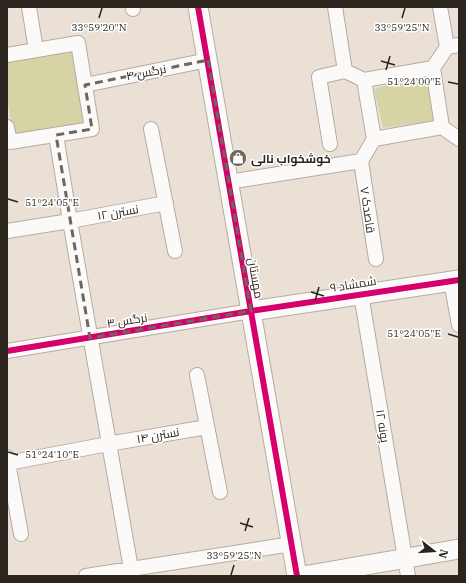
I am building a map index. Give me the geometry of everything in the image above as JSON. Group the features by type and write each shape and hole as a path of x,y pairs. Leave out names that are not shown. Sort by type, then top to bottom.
{"street":[{"path":"29,7 36,50"},
{"name":"مهستان","path":"198,7 297,576"},
{"path":"335,7 345,71"},
{"path":"330,144 319,77 345,71 364,80 433,68 453,46 440,7"},
{"path":"7,55 78,43 92,129 10,142 7,127"},
{"name":"نرگس ۴","path":"85,85 208,60"},
{"path":"433,68 442,127"},
{"path":"228,182 361,161 374,139 364,80"},
{"path":"374,139 442,127 459,138"},
{"path":"151,129 175,251"},
{"path":"56,135 108,444 131,569"},
{"name":"قاصدک ۷","path":"361,161 376,259"},
{"name":"نسترن ۱۲","path":"7,231 166,203"},
{"path":"455,280 459,325"},
{"name":"شمشاد ۹","path":"251,311 455,280"},
{"name":"پونه ۱۲","path":"361,294 406,567"},
{"name":"نرگس ۳","path":"7,351 251,311"},
{"path":"197,375 220,492"},
{"name":"نسترن ۱۴","path":"8,460 207,427"},
{"path":"8,460 21,534"},
{"path":"86,576 131,569 156,571 292,544"},
{"path":"303,576 406,567 459,549"}],"highlighted area":[{"path":"208,60 251,311 90,338 56,135 92,129 85,85"}],"shaded area":[{"path":"72,49 85,123 13,135 7,97 7,61"},
{"path":"427,74 437,120 383,128 374,89"}],"cycle path":[{"path":"198,7 297,576"},
{"path":"7,351 251,311 459,280"}],"place":[{"name":"خوشخواب نالی","path":"238,158"}]}
